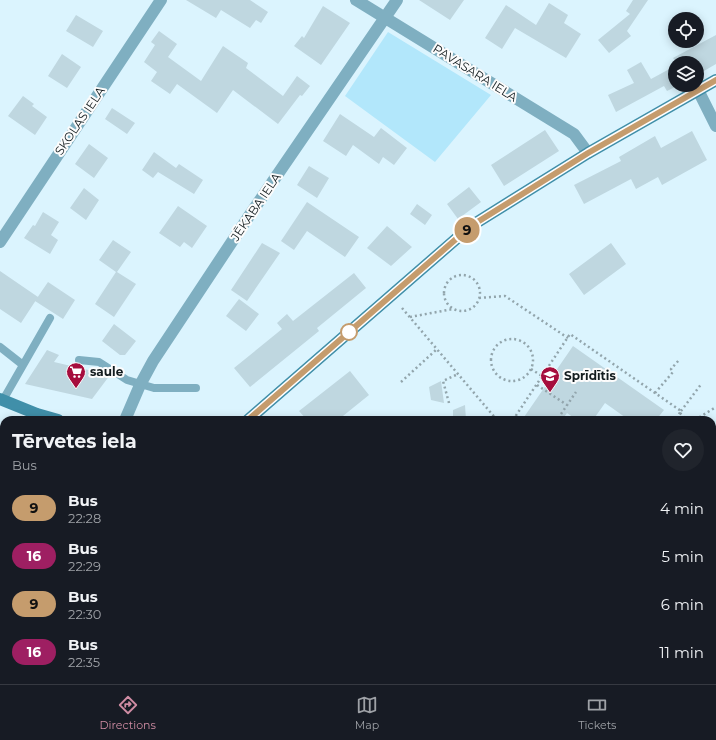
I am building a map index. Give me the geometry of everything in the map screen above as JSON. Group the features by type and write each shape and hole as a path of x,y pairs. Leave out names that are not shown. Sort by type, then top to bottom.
{"main road":[{"path":"704,87 716,80"},
{"path":"253,416 471,226 588,153 695,92"},
{"path":"1,399 44,416"}],"street":[{"name":"SKOLAS IELA","path":"0,242 161,0"},
{"name":"PAVASARA IELA","path":"356,0 574,134 588,153"},
{"name":"JĒKABA IELA","path":"127,416 140,385 153,361 247,219 397,0"},
{"path":"699,92 716,126"}],"lane":[{"path":"1,399 23,366 50,318"},
{"path":"0,348 23,366"},
{"path":"79,360 99,362 127,380 140,385 154,388 196,388"}],"path":[{"path":"464,275 475,281 478,286 479,298 472,308 460,310 454,308 446,300 444,294 448,282 452,278 464,275"},
{"path":"479,298 505,296 568,338"},
{"path":"402,308 494,416"},
{"path":"410,317 454,308"},
{"path":"516,416 570,334 655,393 684,416"},
{"path":"516,339 522,341 531,350 533,363 531,369 522,379 515,381 503,378 493,369 492,356 494,350 503,341 516,339"},
{"path":"401,382 437,349"},
{"path":"655,393 673,372 670,369 679,360"},
{"path":"531,369 542,376"},
{"path":"449,403 443,381 458,374"},
{"path":"678,416 702,383"},
{"path":"537,385 567,405"},
{"path":"561,414 576,392"},
{"path":"701,416 716,407"}],"shaded area":[{"path":"388,32 491,95 435,162 345,96"}],"building":[{"path":"186,0 250,0 268,12 261,23 256,20 250,28 221,10 216,18"},
{"path":"419,0 464,0 450,20"},
{"path":"633,0 648,0 627,31 631,36 609,53 598,40 630,14 626,11"},
{"path":"549,3 568,15 564,23 581,34 566,58 515,28 502,49 485,38 506,5 536,25"},
{"path":"323,6 350,23 321,65 294,46 302,36 304,38"},
{"path":"76,15 103,31 93,47 66,31"},
{"path":"159,31 177,44 168,57 201,81 223,46 248,63 246,68 283,96 297,76 310,86 302,96 300,95 278,124 233,90 217,113 177,84 170,94 151,81 157,72 144,62 155,45 151,42"},
{"path":"716,35 716,64 704,71 704,56 677,56 692,48 704,48 704,41"},
{"path":"62,54 81,67 67,88 48,76"},
{"path":"641,62 651,79 668,70 668,90 664,86 616,112 608,95 634,83 627,70"},
{"path":"23,96 34,104 32,106 47,117 35,135 8,116"},
{"path":"112,108 135,123 127,134 105,119"},
{"path":"340,114 374,137 381,128 407,148 394,165 383,157 379,164 353,145 346,156 323,141"},
{"path":"545,130 559,151 504,186 491,165"},
{"path":"692,131 707,160 662,185 658,177 636,189 631,179 584,204 574,185 621,161 619,157 655,136 661,148"},
{"path":"89,144 108,158 94,178 75,164"},
{"path":"154,152 176,168 179,164 203,180 194,194 158,172 153,178 142,170"},
{"path":"309,166 329,178 317,198 297,185"},
{"path":"469,187 481,202 458,219 447,204"},
{"path":"84,188 99,200 86,220 70,208"},
{"path":"307,202 359,237 345,257 307,231 294,250 281,241"},
{"path":"417,204 432,215 425,225 410,214"},
{"path":"178,206 207,226 192,248 184,242 180,247 159,233"},
{"path":"43,212 59,222 51,235 58,240 50,254 24,238 33,225 35,226"},
{"path":"387,226 412,247 391,266 367,248"},
{"path":"113,240 131,252 117,272 136,284 114,317 95,304 116,272 99,260"},
{"path":"262,243 280,253 247,301 231,290"},
{"path":"611,243 626,264 584,295 569,274"},
{"path":"0,271 38,297 21,323 0,309"},
{"path":"354,273 366,288 317,328 319,331 250,387 234,368 282,329 277,323 287,314 293,321"},
{"path":"48,282 75,300 63,319 35,301"},
{"path":"239,299 259,314 246,331 226,316"},
{"path":"114,324 136,341 125,355 120,355 102,341"},
{"path":"573,346 664,410 659,416 623,416 605,403 596,416 571,416 567,413 565,416 525,416"},
{"path":"47,350 59,355 54,362 110,375 92,399 25,384"},
{"path":"350,371 369,395 343,416 303,416 299,411"},
{"path":"441,381 444,403 431,400 429,387"},
{"path":"465,405 466,416 453,416 453,410"}],"bus line":[{"name":"9","path":"253,416 471,226 588,153 716,80"}],"place":[{"name":"saule","path":"76,389"},
{"name":"Sprīdītis","path":"550,393"}]}
